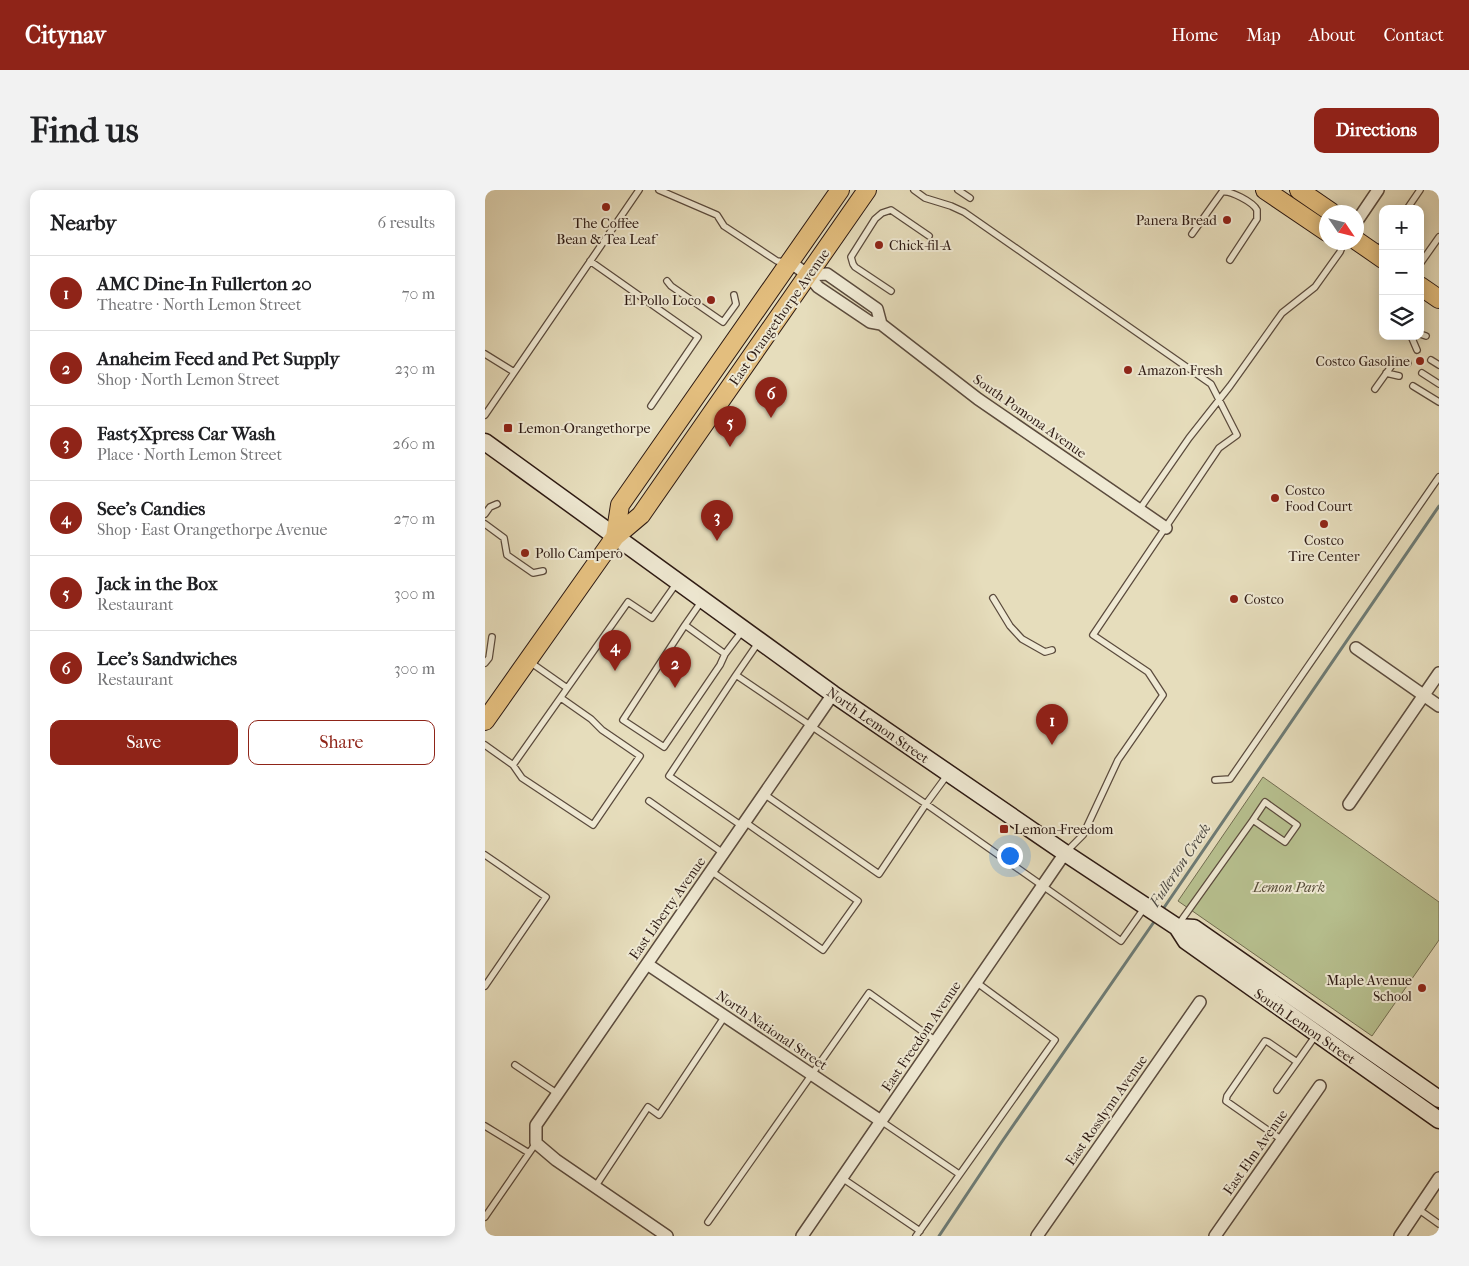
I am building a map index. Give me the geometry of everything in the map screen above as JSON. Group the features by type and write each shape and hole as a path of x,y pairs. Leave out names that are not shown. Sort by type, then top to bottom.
{"main road":[{"name":"East Orangethorpe Avenue","path":"615,537 621,505 839,190"},
{"name":"East Orangethorpe Avenue","path":"485,721 615,537 641,515 867,190"},
{"path":"1265,190 1319,227"},
{"path":"1299,190 1321,205"},
{"path":"1364,244 1379,252"},
{"path":"1424,289 1439,299"}],"street":[{"path":"1364,211 1378,190"},
{"name":"South Pomona Avenue","path":"790,262 808,275 818,287 870,322 881,324 978,399 1165,528"},
{"path":"485,442 615,537"},
{"name":"North Lemon Street","path":"615,537 833,694 1145,907"},
{"path":"1356,648 1439,706"},
{"path":"1349,804 1439,672"},
{"name":"East Liberty Avenue","path":"533,1148 536,1125 833,694"},
{"name":"East Freedom Avenue","path":"802,1236 1065,853"},
{"name":"South Lemon Street","path":"1145,907 1172,924 1186,941 1439,1120"},
{"name":"South Lemon Street","path":"1172,924 1194,928 1439,1099"},
{"name":"North National Street","path":"647,964 881,1121"},
{"name":"East Rosslynn Avenue","path":"1037,1236 1200,1002"},
{"name":"East Elm Avenue","path":"1215,1236 1320,1086"},
{"path":"533,1148 556,1160 667,1236"},
{"path":"1400,1236 1439,1178"}],"lane":[{"path":"485,415 639,190"},
{"path":"659,190 717,215 724,226 777,262 790,262"},
{"path":"914,190 925,198 964,212 1211,384 1237,435 1219,448 1093,635 1147,672 1163,695 1118,760 1083,835 1065,853"},
{"path":"958,190 970,198"},
{"path":"1410,205 1420,190"},
{"path":"1192,234 1221,192 1234,193 1253,206 1257,210 1257,219 1229,260"},
{"path":"891,291 855,267 851,261 851,254 875,219 882,213 891,210 929,236"},
{"path":"1424,258 1439,237"},
{"path":"1139,510 1189,438 1282,313 1315,287 1341,250"},
{"path":"591,261 699,337 651,406"},
{"path":"667,280 671,286 723,322 736,304 734,295"},
{"path":"1413,340 1417,350"},
{"path":"485,354 514,372"},
{"path":"1431,360 1439,365"},
{"path":"1375,389 1395,361 1408,363"},
{"path":"1387,373 1399,376"},
{"path":"1422,373 1439,384"},
{"path":"1413,386 1439,402"},
{"path":"1215,780 1230,779 1439,477"},
{"path":"485,514 490,507 497,504"},
{"path":"485,524 504,538 507,555 533,573 543,571"},
{"path":"513,765 628,602 652,618 677,582"},
{"path":"993,598 1010,626 1022,639 1045,652 1052,650"},
{"path":"703,600 623,720 664,747 743,629"},
{"path":"685,625 725,654"},
{"path":"485,663 489,658 493,637"},
{"path":"711,871 823,950 858,901 669,776 760,641"},
{"path":"528,660 567,688"},
{"path":"737,675 926,804 1121,941 1145,907"},
{"path":"485,745 513,765 522,778 593,825 640,756 602,730 591,719 561,698"},
{"path":"764,794 879,874 926,804 949,774"},
{"path":"649,801 723,853"},
{"path":"1172,924 1265,802 1297,825 1285,842 1253,820"},
{"path":"485,855 546,897 485,986"},
{"path":"842,1178 918,1234 1055,1040 976,982"},
{"path":"708,1222 869,993 936,1041"},
{"path":"595,1187 648,1107 659,1115 725,1016"},
{"path":"1277,1090 1317,1034"},
{"path":"1282,1140 1226,1101 1227,1096 1265,1042 1268,1042 1297,1062"},
{"path":"515,1065 558,1094"},
{"path":"881,1121 959,1174"},
{"path":"485,1126 533,1148 485,1217"},
{"path":"1418,1210 1439,1224"}],"green space":[{"name":"Lemon Park","path":"1263,777 1439,902 1439,940 1372,1036 1178,901"}],"waterway":[{"name":"Fullerton Creek","path":"1161,912 1439,506"},
{"name":"Fullerton Creek","path":"939,1236 1156,919"}],"place":[{"name":"The Coffee Bean & Tea Leaf","path":"606,207"},
{"name":"Panera Bread","path":"1227,220"},
{"name":"Chick-fil-A","path":"879,245"},
{"name":"El Pollo Loco","path":"711,300"},
{"name":"Costco Gasoline","path":"1420,361"},
{"name":"Amazon Fresh","path":"1128,370"},
{"name":"Lee's Sandwiches","path":"771,418"},
{"name":"Lemon-Orangethorpe","path":"508,428"},
{"name":"Jack in the Box","path":"730,447"},
{"name":"Costco Food Court","path":"1275,498"},
{"name":"Costco Tire Center","path":"1324,524"},
{"name":"Fast5Xpress Car Wash","path":"717,541"},
{"name":"Pollo Campero","path":"525,553"},
{"name":"Costco","path":"1234,599"},
{"name":"See's Candies","path":"615,671"},
{"name":"Anaheim Feed and Pet Supply","path":"675,688"},
{"name":"AMC Dine-In Fullerton 20","path":"1052,745"},
{"name":"Lemon-Freedom","path":"1004,829"},
{"name":"Maple Avenue School","path":"1422,988"}]}
